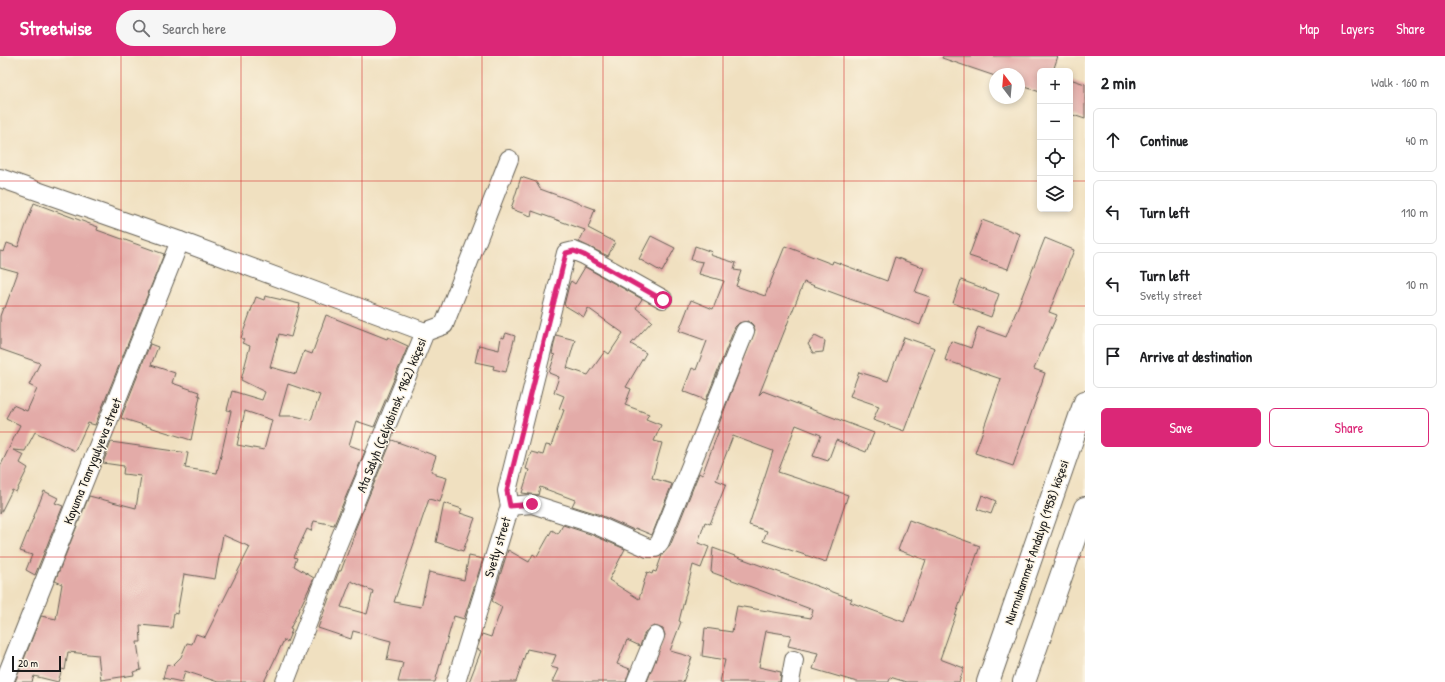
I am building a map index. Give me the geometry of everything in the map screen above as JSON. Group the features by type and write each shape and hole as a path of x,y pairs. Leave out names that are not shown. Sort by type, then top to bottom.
{"main road":[{"name":"Nurmuhammet Andalyp (1958) köçesi","path":"988,682 1085,402"},
{"path":"1024,682 1085,508"}],"street":[{"name":"Ata Salyh (Çelýabinsk, 1962) köçesi","path":"286,682 337,546 425,332 444,325 509,159"},
{"path":"0,178 180,240 425,332"},
{"name":"Kayuma Tanrygulyeva street","path":"4,682 180,240"},
{"path":"510,506 507,491 566,253 574,251 584,255 663,300"},
{"name":"Svetly street","path":"456,682 510,506 532,504 594,524 648,548 655,548 660,542 745,331"},
{"path":"636,682 655,636"},
{"path":"790,682 794,660"}],"building":[{"path":"943,56 1058,56 1054,68 1037,68 1037,91 1025,87 1025,68 989,68 989,74 942,58"},
{"path":"1073,80 1085,84 1085,119 1073,115"},
{"path":"521,177 536,182 540,189 595,209 588,228 615,242 608,256 579,242 585,230 532,211 531,216 511,209"},
{"path":"34,203 98,227 97,230 164,254 95,425 88,423 75,451 35,432 25,451 13,450 24,455 20,463 28,468 16,492 12,490 0,514 0,467 20,425 6,418 13,405 27,411 37,389 29,385 40,363 0,349 0,316 3,308 5,308 18,272 0,267 0,251 4,252 7,243 18,247"},
{"path":"982,220 1020,234 1008,269 969,256"},
{"path":"651,236 675,248 662,272 639,259"},
{"path":"1045,238 1074,250 1049,312 1057,315 1034,369 1045,373 1013,466 975,453 1001,379 945,360 951,341 971,348 978,327 1006,337"},
{"path":"695,246 712,252 710,255 736,263 734,270 741,271 736,286 765,296 785,246 832,264 833,261 887,281 895,257 924,268 915,292 930,297 920,325 804,282 759,395 763,391 874,433 866,452 836,440 828,461 813,456 821,435 796,425 778,472 848,495 826,562 763,541 767,531 749,525 773,451 733,436 716,480 726,484 710,524 705,522 698,543 709,547 701,568 693,565 679,621 681,622 670,651 692,657 683,682 647,682 665,635 663,629 654,626 645,632 640,646 627,640 617,664 630,669 626,682 552,682 558,669 551,667 556,655 527,649 516,682 469,682 481,651 477,649 482,634 491,637 502,607 492,601 508,550 529,562 533,554 537,557 552,530 558,534 563,525 590,534 625,549 609,580 639,599 647,572 652,574 653,571 656,572 662,555 670,546 699,473 702,475 719,430 717,429 755,330 749,321 739,323 735,327 706,400 683,391 692,368 696,370 707,341 679,331 691,300 713,309 724,281 699,274 703,262 691,260"},
{"path":"585,267 642,299 636,308 652,321 631,344 646,353 626,387 631,389 625,405 649,414 646,419 661,425 654,441 662,443 652,478 672,484 652,535 635,528 634,530 598,514 572,506 575,500 540,487 538,495 522,493 529,470 526,469 531,452 543,455 546,445 551,446 564,410 559,409 564,396 554,392 559,377 549,373 555,355 552,354 556,335 575,340 567,368 588,375 605,351 609,354 623,333 588,308 584,317 564,305 571,281 575,284"},
{"path":"961,280 999,294 991,317 953,303"},
{"path":"265,296 300,304 291,337 279,334 270,367 296,374 304,351 312,354 326,315 387,339 388,337 408,346 374,427 356,421 349,445 365,451 334,525 314,521 311,531 307,529 294,557 297,558 294,566 314,578 290,629 292,630 287,642 284,640 264,682 218,682 185,671 182,682 163,678 167,664 172,666 181,657 187,643 192,644 196,634 205,637 250,547 223,535 215,579 184,574 177,614 174,613 172,628 140,625 141,642 137,642 141,670 133,672 134,675 101,680 98,655 68,652 65,670 62,669 58,682 34,676 32,682 15,682 41,616 56,619 62,584 55,581 89,496 136,508 141,476 123,474 124,466 103,463 111,442 188,453 185,468 217,473 231,411 227,410 232,391 262,400 265,392 241,380 250,346 242,343 244,340 241,338 256,297 264,300","holes":["288,384 320,395 311,420 295,416 279,416","245,411 272,420 264,450 237,445"]},
{"path":"506,333 515,336 506,372 493,369 494,366 475,362 479,345 499,350 501,337 504,338"},
{"path":"815,336 825,341 823,352 813,353 808,344"},
{"path":"904,337 935,348 904,431 873,420 879,406 850,396 859,372 888,381"},
{"path":"150,344 158,347 151,365 175,373 172,383 199,392 198,395 200,396 191,440 121,418"},
{"path":"392,440 436,456 431,471 436,473 436,475 447,478 440,502 429,499 394,602 421,607 429,572 464,580 469,556 483,559 464,619 454,616 435,682 398,682 403,663 387,660 391,641 353,631 351,639 318,628 339,571 341,571 355,533 354,532","holes":["351,581 373,591 367,614 341,607"]},
{"path":"44,491 58,498 55,503 63,506 35,575 26,570 32,555 20,551"},
{"path":"982,495 996,501 991,514 977,509"},
{"path":"444,503 462,509 460,513 475,518 463,551 436,542"},
{"path":"909,520 980,546 940,659 964,668 959,682 906,682 890,677 889,682 857,682 813,669 818,653 788,646 791,635 766,631 759,667 781,672 780,682 720,682 725,660 702,656 705,628 732,632 737,606 811,618 813,610 711,572 713,548 852,599 850,602 904,622 926,560 898,550"}],"route":[{"path":"532,504 510,506 507,491 566,253 574,251 584,255 663,300"}]}
